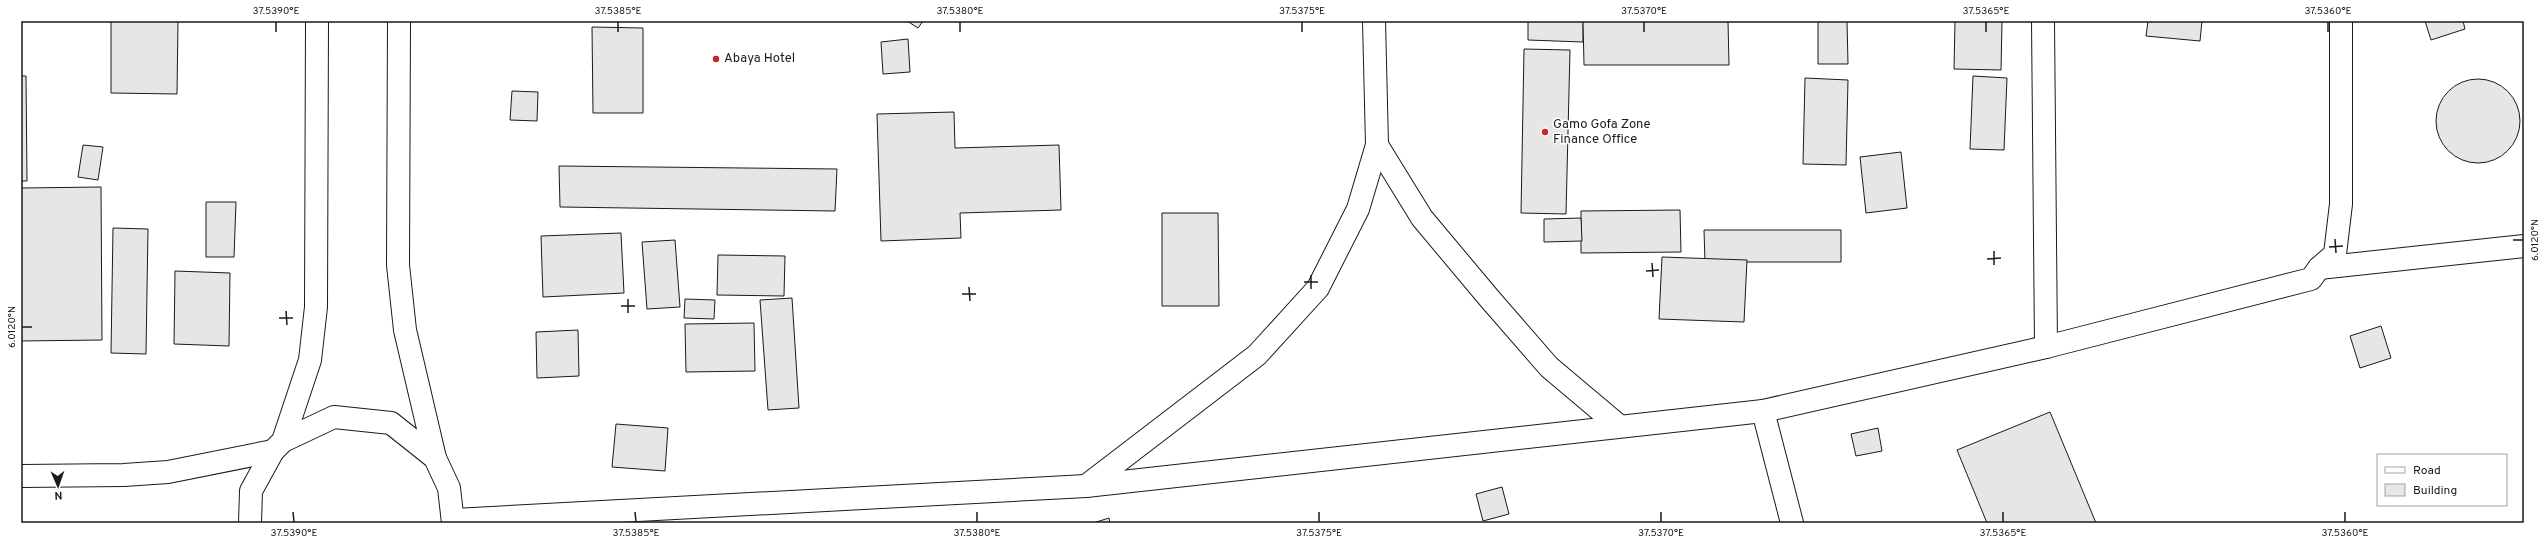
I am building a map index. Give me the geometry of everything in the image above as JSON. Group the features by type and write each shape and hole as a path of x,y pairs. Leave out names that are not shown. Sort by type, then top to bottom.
{"main road":[{"path":"250,523 252,491 278,446 310,360 316,307 317,21"},
{"path":"399,21 398,265 405,330 435,458 449,488 453,522 1086,486 1763,411 2046,347 2311,279 2318,268 2335,254 2341,204 2341,21"},
{"path":"1086,486 1258,355 1318,288 1358,209 1377,145 1374,21"},
{"path":"2043,21 2046,347"},
{"path":"1377,145 1422,218 1489,298 1549,367 1619,426"},
{"path":"2318,268 2524,246"},
{"path":"1763,411 1792,523"},
{"path":"21,476 124,475 168,472 278,446 334,417 391,423 435,458"}],"building":[{"path":"111,21 178,21 177,94 111,93"},
{"path":"907,21 923,21 918,28"},
{"path":"1528,21 1583,21 1583,42 1528,40"},
{"path":"1583,21 1728,21 1729,65 1584,65"},
{"path":"1818,21 1847,21 1848,64 1818,64"},
{"path":"1955,21 2002,21 2001,70 1954,69"},
{"path":"2148,21 2202,21 2200,41 2146,36"},
{"path":"2425,21 2463,21 2465,29 2431,40"},
{"path":"592,27 643,28 643,113 593,113"},
{"path":"908,39 910,72 883,74 881,42"},
{"name":"Gamo Gofa Zone Finance Office","path":"1524,49 1570,50 1566,214 1521,213"},
{"path":"21,76 26,76 27,181 21,181"},
{"path":"1973,76 2007,78 2004,150 1970,149"},
{"path":"1805,78 1848,80 1846,165 1803,164"},
{"path":"2478,79 2486,80 2501,86 2513,98 2519,113 2519,129 2513,144 2501,156 2486,162 2478,163 2470,162 2455,156 2443,144 2437,129 2436,121 2437,113 2443,98 2455,86 2470,80"},
{"path":"512,91 538,92 537,121 510,120"},
{"path":"954,112 955,148 1059,145 1061,210 960,213 961,238 881,241 877,114"},
{"path":"83,145 103,147 98,180 78,177"},
{"path":"1901,152 1907,208 1866,213 1860,157"},
{"path":"559,166 837,169 835,211 560,207"},
{"path":"101,187 102,340 21,341 21,188"},
{"path":"206,202 236,202 234,257 206,257"},
{"path":"1680,210 1681,252 1581,253 1581,211"},
{"path":"1162,213 1218,213 1219,306 1162,306"},
{"path":"1581,218 1582,241 1544,242 1544,219"},
{"path":"113,228 148,229 146,354 111,353"},
{"path":"1704,230 1841,230 1841,262 1705,262"},
{"path":"621,233 624,293 543,297 541,236"},
{"path":"675,240 680,307 647,309 642,242"},
{"path":"718,255 785,256 784,296 717,295"},
{"path":"1662,257 1747,260 1744,322 1659,319"},
{"path":"175,271 230,273 229,346 174,344"},
{"path":"792,298 799,408 768,410 760,300"},
{"path":"685,299 715,300 714,319 684,318"},
{"path":"754,323 755,371 686,372 685,324"},
{"path":"2381,326 2391,358 2360,368 2350,336"},
{"path":"578,330 579,376 537,378 536,332"},
{"path":"2050,412 2096,523 1987,523 1957,450"},
{"path":"616,424 668,428 665,471 612,467"},
{"path":"1878,428 1882,451 1856,456 1851,434"},
{"path":"1502,487 1509,514 1483,521 1476,494"},
{"path":"1109,518 1110,523 1093,523"}],"place":[{"name":"Abaya Hotel","path":"716,59"},
{"name":"Gamo Gofa Zone Finance Office","path":"1545,132"}]}
